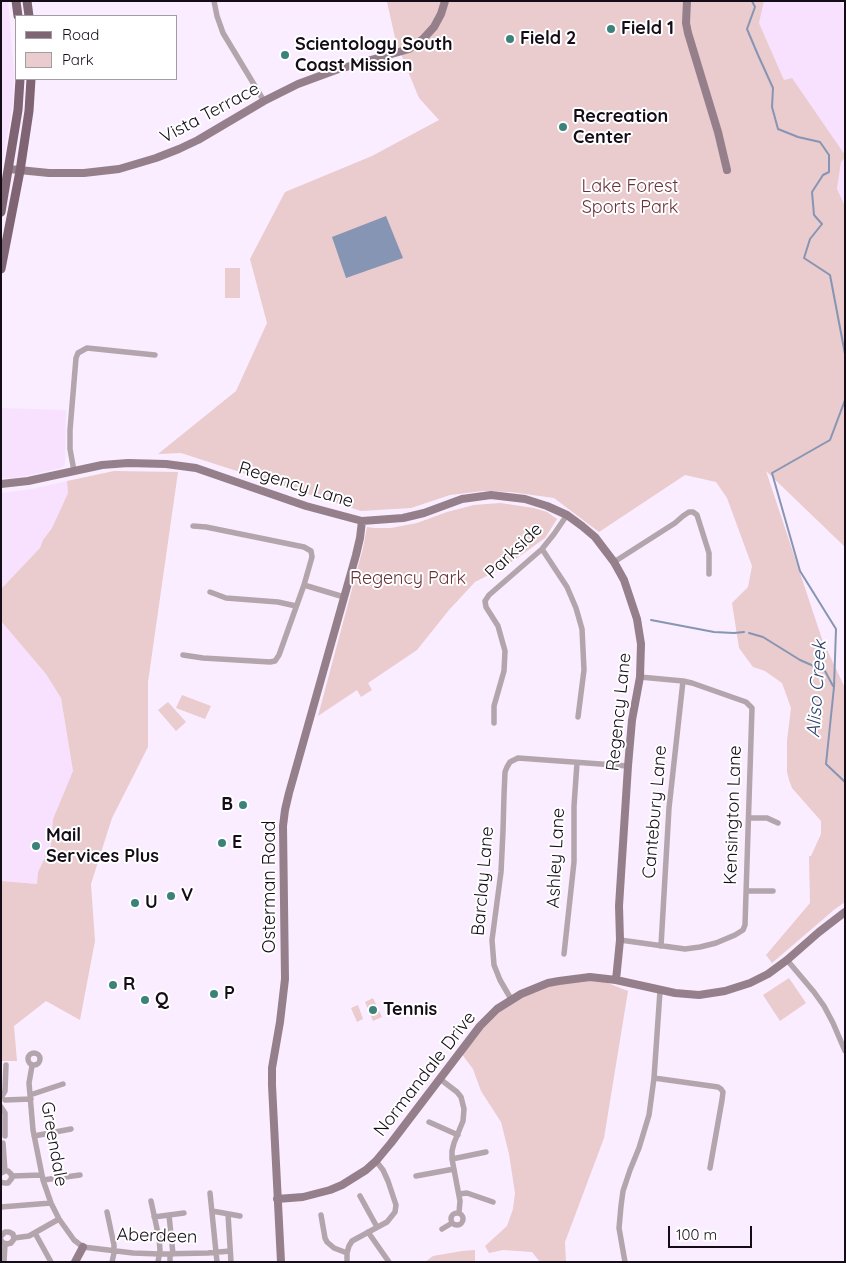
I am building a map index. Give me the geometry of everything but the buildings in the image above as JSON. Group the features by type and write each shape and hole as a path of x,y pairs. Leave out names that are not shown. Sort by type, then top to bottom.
{"main road":[{"path":"16,1 18,15"},
{"path":"27,1 28,15"},
{"path":"1,212 18,110 20,80"},
{"path":"1,269 20,171 29,111 31,80"}],"street":[{"path":"214,1 217,16 224,33 264,101"},
{"name":"Vista Terrace","path":"9,169 58,174 90,173 119,169 179,149 284,90 315,77 409,49 423,39 434,27 445,1"},
{"path":"687,1 686,24 718,132 727,170"},
{"path":"74,471 70,449 70,430 78,352 87,348 155,356"},
{"name":"Regency Lane","path":"1,484 28,481 102,465 128,463 166,464 196,468 306,506 362,521 403,518 424,513 462,499 491,495 525,499 567,515 595,537 614,562 624,580 637,618 641,644 640,677 632,720 628,766 619,906 620,940 616,980"},
{"path":"614,562 689,512 693,512 697,515 709,553 709,574"},
{"name":"Parkside","path":"494,723 494,706 504,671 505,651 498,626 486,607 485,601 489,595 542,549 567,515"},
{"name":"Osterman Road","path":"281,1262 272,1076 285,979 284,818 289,793 360,538 362,521"},
{"path":"183,655 202,658 274,661 279,655 312,557 311,551 298,546 193,526"},
{"path":"542,549 567,587 582,629 584,670 578,717"},
{"path":"304,585 344,598"},
{"path":"210,592 226,598 278,602 296,606"},
{"path":"640,677 683,681"},
{"name":"Kensington Lane","path":"661,946 685,949 716,943 735,935 743,930 745,925 753,710 746,702 700,685 683,681"},
{"name":"Cantebury Lane","path":"661,946 669,808 683,681"},
{"name":"Barclay Lane","path":"511,999 494,966 492,940 502,858 505,772 510,762 518,758 577,763"},
{"path":"577,763 628,766"},
{"name":"Ashley Lane","path":"564,954 574,862 574,806 577,763"},
{"path":"749,818 767,818 778,823"},
{"path":"746,890 773,891"},
{"name":"Normandale Drive","path":"277,1199 303,1197 330,1190 353,1179 376,1161 480,1026 511,999 532,989 559,981 590,977 616,980 675,994 698,995 742,987 778,967 845,912"},
{"path":"620,940 661,946"},
{"path":"787,960 819,999 833,1023 845,1051"},
{"path":"625,1262 619,1228 621,1206 623,1191 649,1114 654,1078 660,991"},
{"path":"6,1065 2,1097 4,1104 1,1107 5,1113 3,1172 10,1172 12,1176 80,1175"},
{"name":"Greendale","path":"32,1066 29,1083 30,1097 34,1136 43,1177 51,1204 58,1219 74,1240 83,1247"},
{"path":"654,1078 722,1089 722,1100 710,1168"},
{"path":"440,1079 457,1092 464,1109 453,1147 452,1159 459,1194 459,1213"},
{"path":"2,1097 30,1097 63,1084"},
{"path":"429,1122 458,1135"},
{"path":"34,1136 71,1130"},
{"path":"452,1159 486,1152"},
{"path":"347,1262 347,1253 352,1241 390,1219 395,1212 396,1206 388,1181 376,1161"},
{"path":"416,1176 454,1169"},
{"path":"1,1182 4,1184 8,1183 12,1180 12,1176"},
{"path":"459,1194 467,1192 493,1202"},
{"path":"210,1193 217,1262"},
{"path":"360,1196 377,1227"},
{"path":"150,1201 160,1238 158,1262"},
{"path":"1,1208 51,1204"},
{"path":"212,1211 240,1216"},
{"path":"107,1212 114,1250 112,1262"},
{"path":"452,1223 456,1226 462,1224 463,1217 459,1213"},
{"path":"452,1223 452,1215 459,1213"},
{"path":"154,1217 184,1214"},
{"path":"228,1214 231,1262"},
{"path":"169,1215 172,1254 170,1262"},
{"path":"321,1216 327,1242 334,1248 347,1253"},
{"path":"4,1262 3,1242 11,1242 14,1238 29,1236 58,1219"},
{"path":"442,1229 452,1223"},
{"path":"1,1236 7,1231 14,1238"},
{"path":"35,1232 51,1262"},
{"path":"368,1232 389,1262"},
{"path":"75,1262 83,1247"},
{"name":"Aberdeen","path":"83,1247 159,1254 230,1251"}],"shaded area":[{"path":"1,1 8,1 14,73 13,104 1,170"},
{"path":"764,1 839,1 845,11 845,155 792,79 784,80 759,23"},
{"path":"845,158 845,206 837,189 841,162"},
{"path":"1,408 66,410 64,466 30,475 1,478"},
{"path":"67,481 68,493 52,528 43,540 40,548 1,589 1,493 32,489"},
{"path":"1,621 46,674 61,698 73,771 53,819 51,845 38,872 37,884 1,881"}],"green space":[{"name":"Lake Forest Sports Park","path":"764,1 759,23 784,80 792,78 845,155 841,162 837,189 845,206 845,547 766,471 822,639 845,688 845,902 772,963 766,955 810,903 809,856 811,856 821,834 821,821 792,788 789,780 787,772 787,741 791,708 782,683 765,671 753,667 739,648 732,603 748,587 752,566 727,498 716,482 685,475 599,532 554,498 511,492 483,491 450,495 411,508 361,511 181,453 158,454 236,391 267,323 250,259 285,192 372,156 439,120 419,98 396,42 387,2"},
{"path":"225,268 240,268 240,298 225,298"},
{"path":"114,471 178,472 148,682 148,747 112,818 91,884 95,941 80,1020 46,1001 14,1026 17,1061 1,1061 1,881 37,884 38,872 51,845 53,819 73,771 61,698 46,674 1,621 1,589 40,548 43,540 52,528 68,493 67,481"},
{"name":"Regency Park","path":"500,503 534,508 547,512 557,519 545,538 506,566 475,582 449,610 417,650 368,683 372,690 361,697 357,690 318,716 367,527 391,528 417,523 474,505"},
{"path":"182,695 211,706 205,719 176,708"},
{"path":"168,702 186,722 176,731 158,710"},
{"path":"595,978 628,991 604,1138 565,1242 566,1262 540,1262 532,1252 503,1250 489,1253 485,1246 507,1226 513,1209 515,1193 509,1154 501,1122 481,1091 473,1069 460,1050 502,1005 548,983"},
{"path":"789,978 806,1003 780,1021 763,995"},
{"name":"Tennis","path":"373,998 382,1017 373,1021 365,1002"},
{"path":"358,1005 363,1019 357,1022 351,1008"},
{"path":"475,1250 475,1262 425,1262 433,1256"}],"water":[{"path":"386,216 403,258 346,278 332,237"}],"waterway":[{"path":"752,1 755,7 747,29 773,88 772,107 778,129 798,137 820,142 829,155 829,172 823,175 812,192 814,215 822,224 810,239 804,258 830,275 845,354"},
{"name":"Aliso Creek","path":"845,400 830,440 772,473 800,571 836,629 834,687 826,764 845,782"},
{"path":"651,620 714,632 744,632"},
{"path":"749,633 763,637 800,660 825,671 833,686"}],"place":[{"name":"Field 1","path":"611,29"},
{"name":"Field 2","path":"510,39"},
{"name":"Scientology South Coast Mission","path":"285,55"},
{"name":"Recreation Center","path":"563,127"},
{"name":"B","path":"243,805"},
{"name":"E","path":"222,843"},
{"name":"Mail Services Plus","path":"36,846"},
{"name":"V","path":"171,896"},
{"name":"U","path":"135,903"},
{"name":"R","path":"113,985"},
{"name":"P","path":"214,994"},
{"name":"Q","path":"145,1000"},
{"name":"Tennis","path":"373,1010"}]}
